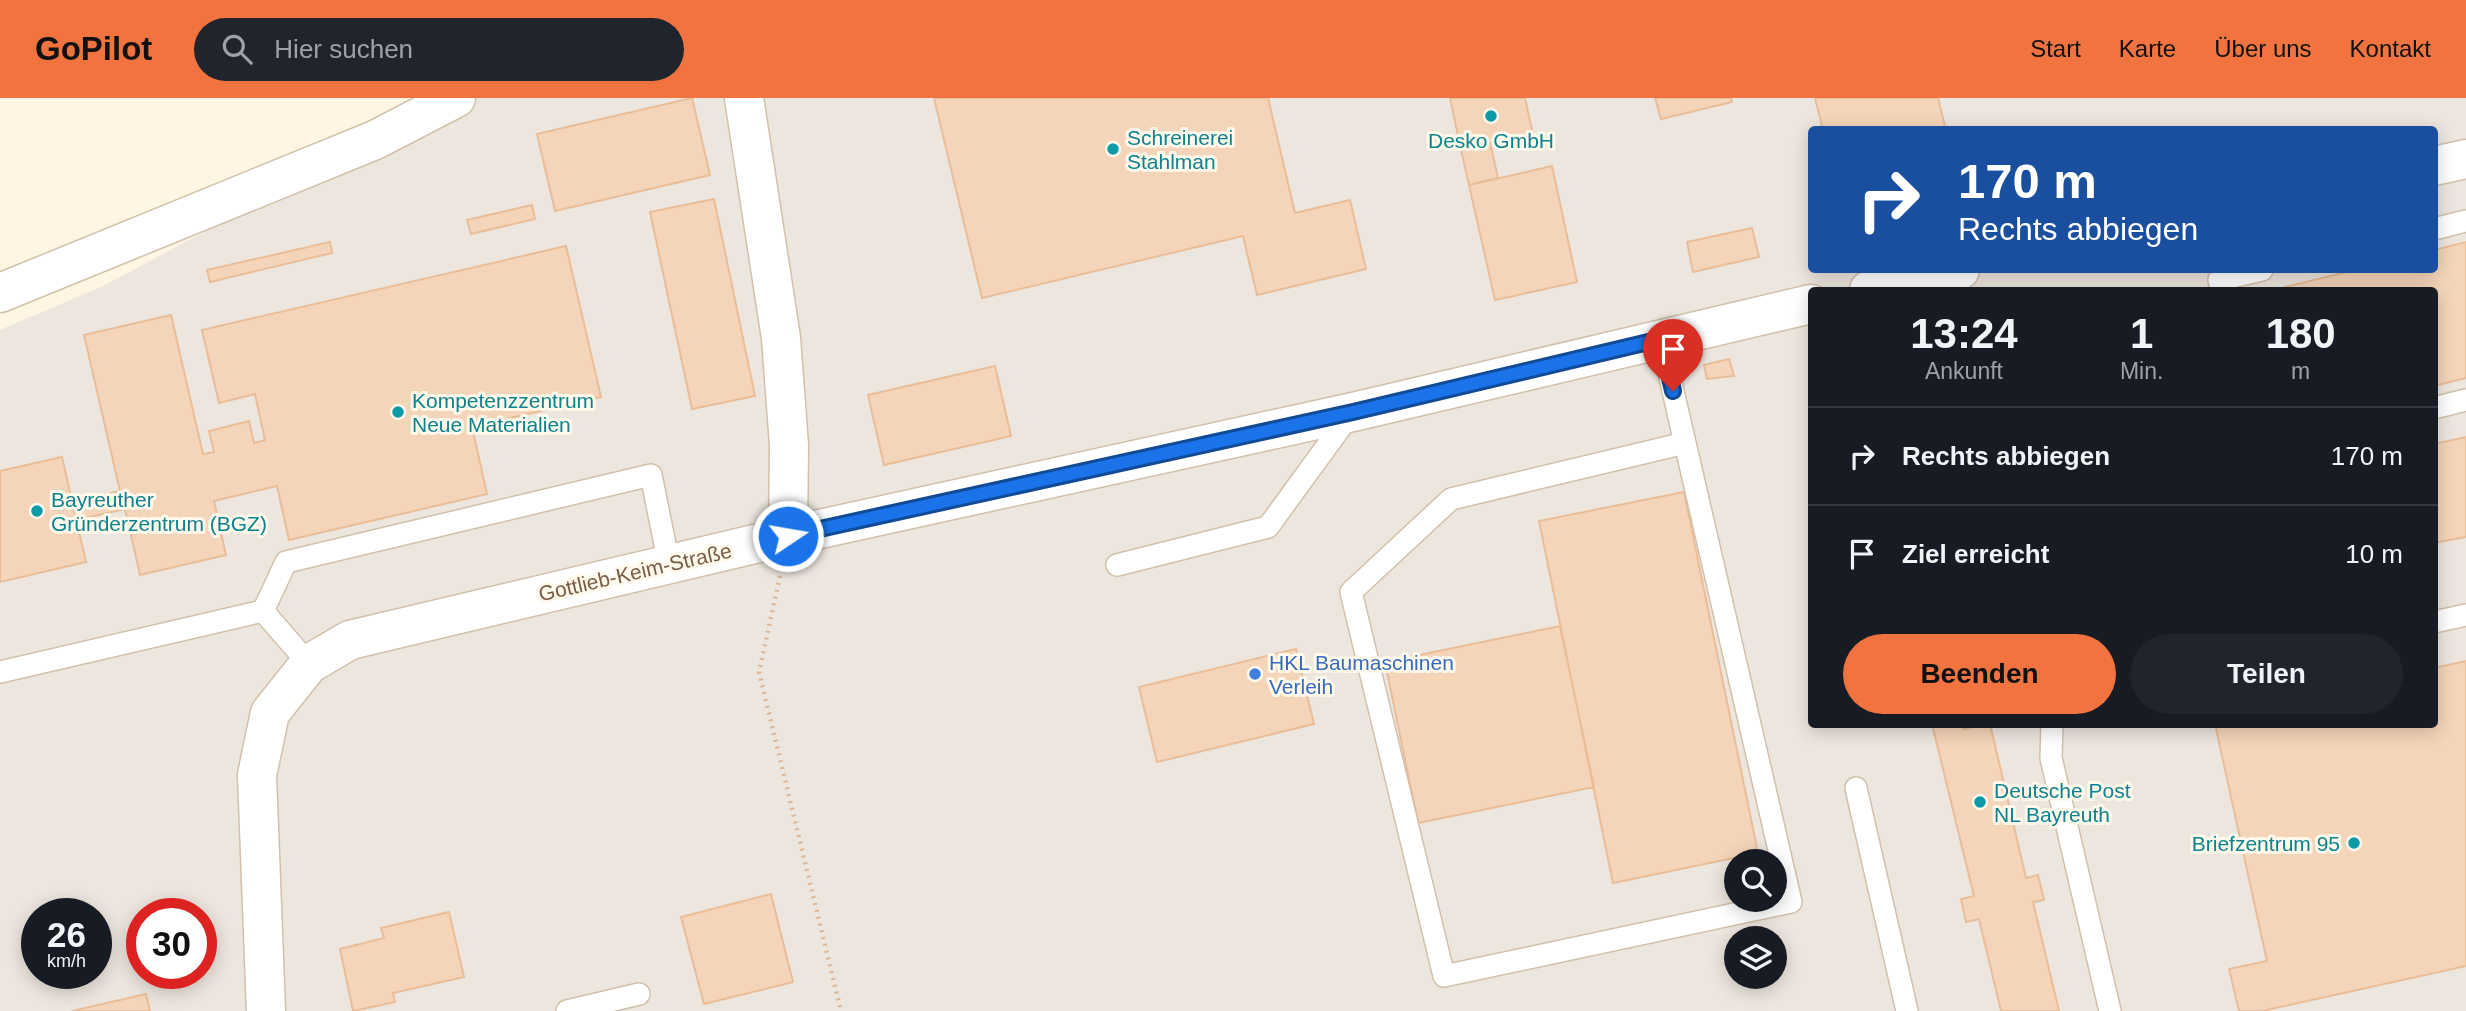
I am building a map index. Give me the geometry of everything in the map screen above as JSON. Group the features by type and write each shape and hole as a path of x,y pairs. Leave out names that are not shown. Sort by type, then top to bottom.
{"street":[{"path":"0,293 375,140 456,98"},
{"path":"744,98 781,338 789,445 788,536"},
{"path":"2438,165 2466,159"},
{"path":"1882,287 1946,273"},
{"name":"Gottlieb-Keim-Straße","path":"266,1011 257,775 271,713 310,664 350,640 788,536 1353,412 1808,305"}],"lane":[{"path":"2438,228 2466,221"},
{"path":"2221,287 2219,280 2249,273"},
{"path":"1661,339 1791,902 1444,976 1352,592 1451,499 1685,443"},
{"path":"2438,407 2466,400"},
{"path":"1117,565 1268,527 1353,412"},
{"path":"263,611 286,562 651,475 669,564"},
{"path":"263,611 310,664"},
{"path":"0,672 263,611"},
{"path":"2438,621 2466,615"},
{"path":"2052,728 2051,758 2110,1011"},
{"path":"1856,788 1906,1011"},
{"path":"567,1011 639,993"}],"path":[{"path":"788,536 759,672 841,1011"}],"shaded area":[{"path":"456,98 2466,98 2466,1011 0,1011 0,330 103,286"}],"building":[{"path":"692,98 710,175 555,211 537,134"},
{"name":"Schreinerei Stahlman","path":"934,98 1268,98 1295,213 1350,200 1366,269 1257,295 1243,236 982,298"},
{"name":"Desko GmbH","path":"1450,98 1525,98 1533,134 1461,150"},
{"path":"1655,98 1731,98 1732,102 1661,119"},
{"path":"1815,98 1938,98 1945,126 1822,126"},
{"path":"1490,143 1498,178 1469,185 1461,150"},
{"path":"1552,166 1577,282 1495,300 1469,185"},
{"path":"714,199 755,396 692,409 650,212"},
{"path":"532,205 535,219 471,234 467,220"},
{"path":"1752,228 1759,257 1693,272 1687,242"},
{"path":"330,242 332,253 210,282 207,270"},
{"path":"2466,242 2466,378 2438,385 2438,287 2285,287 2343,273 2438,273 2438,249"},
{"name":"Kompetenzzentrum Neue Materialien","path":"566,246 601,397 472,427 487,494 289,540 277,486 214,501 226,555 140,575 125,509 76,520 72,502 120,491 84,335 171,315 203,454 214,452 209,431 249,421 254,443 265,440 255,394 219,403 202,330"},
{"path":"1729,359 1734,376 1707,379 1704,365"},
{"path":"995,366 1011,436 884,465 868,395"},
{"path":"2466,437 2466,537 2438,542 2438,443"},
{"name":"Bayreuther Gründerzentrum (BGZ)","path":"62,457 86,562 0,582 0,471"},
{"path":"1684,492 1757,849 1724,849 1724,860 1613,883 1539,521"},
{"path":"1560,626 1594,787 1418,823 1385,662"},
{"path":"1296,649 1314,724 1157,762 1139,687"},
{"name":"Briefzentrum 95","path":"2466,661 2466,966 2262,1011 2239,1011 2229,969 2267,961 2216,728 2438,728 2438,667"},
{"name":"Deutsche Post NL Bayreuth","path":"1933,728 1991,728 2026,878 2038,875 2044,900 2033,902 2059,1011 2001,1011 1979,919 1966,922 1961,899 1974,896"},
{"path":"771,894 793,982 704,1004 681,917"},
{"path":"449,912 464,977 393,993 395,1002 353,1011 340,949 384,938 381,928"},
{"path":"146,994 150,1011 72,1011"}],"place":[{"name":"Desko GmbH","path":"1491,116"},
{"name":"Schreinerei Stahlman","path":"1113,149"},
{"name":"Kompetenzzentrum Neue Materialien","path":"398,412"},
{"name":"Bayreuther Gründerzentrum (BGZ)","path":"37,511"},
{"name":"HKL Baumaschinen Verleih","path":"1255,674"},
{"name":"Deutsche Post NL Bayreuth","path":"1980,802"},
{"name":"Briefzentrum 95","path":"2354,843"}],"route":[{"path":"788,536 1353,412 1661,339 1673,391"}]}
